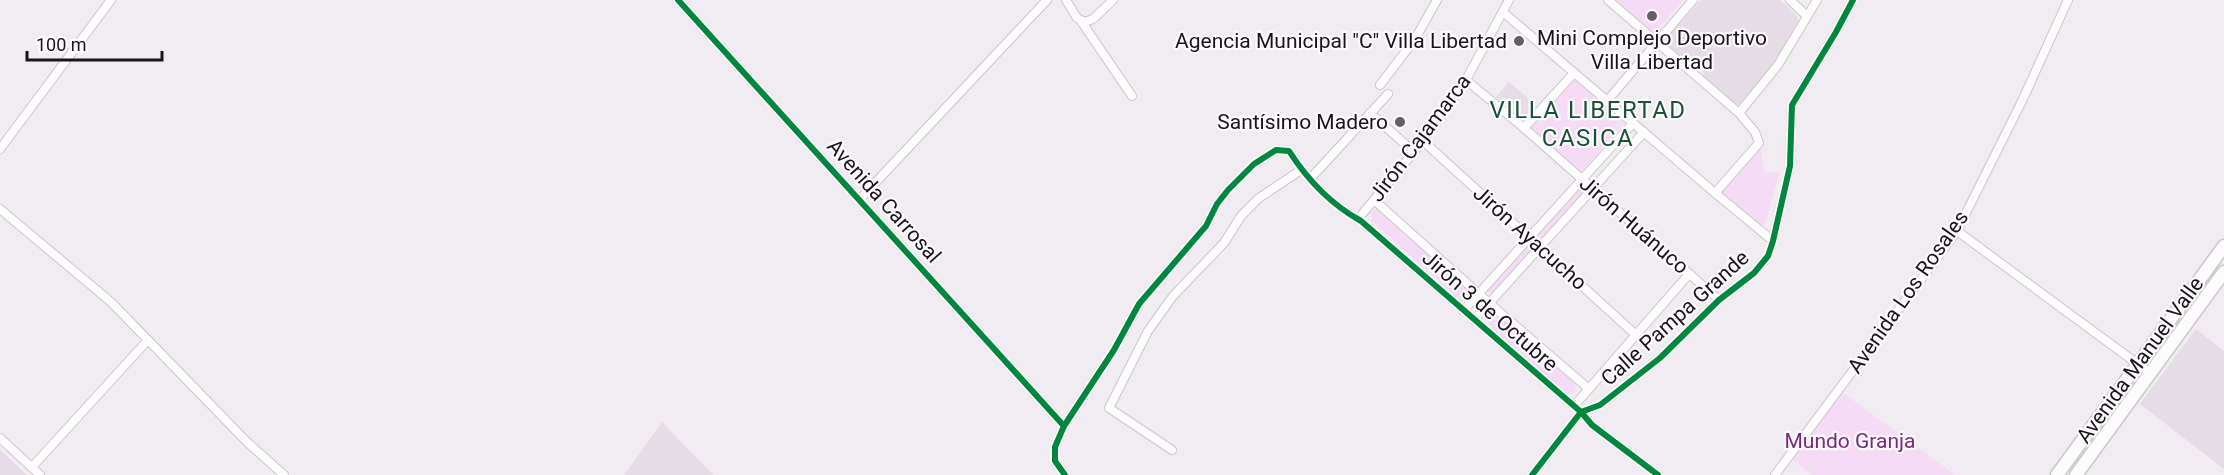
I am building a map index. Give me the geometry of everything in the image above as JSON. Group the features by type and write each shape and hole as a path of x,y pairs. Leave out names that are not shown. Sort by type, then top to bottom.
{"main road":[{"name":"Avenida Manuel Valle","path":"2057,475 2224,246"},
{"name":"Avenida Manuel Valle","path":"2076,475 2224,272"}],"street":[{"path":"0,149 111,0"},
{"name":"Avenida Carrosal","path":"678,0 1064,426"},
{"path":"860,199 1047,0"},
{"path":"1066,0 1132,96"},
{"path":"1081,21 1093,19 1113,0"},
{"path":"1380,85 1415,39 1437,0"},
{"name":"Jirón Cajamarca","path":"1364,213 1414,153 1466,80 1509,0"},
{"path":"1608,0 1739,113 1755,132 1759,143 1714,193"},
{"path":"1607,101 1693,0"},
{"path":"1790,0 1807,16"},
{"path":"1739,113 1778,65 1817,0"},
{"name":"Calle Pampa Grande","path":"1581,412 1600,405 1660,358 1719,300 1754,273 1768,256 1790,166 1792,105 1853,0"},
{"name":"Avenida Los Rosales","path":"1775,475 1957,231 2023,99 2068,0"},
{"path":"1503,12 1773,241"},
{"path":"1524,128 1574,73"},
{"name":"Jirón Huánuco","path":"1466,80 1524,128 1719,300"},
{"path":"1310,179 1388,94"},
{"path":"1371,113 1414,153"},
{"path":"1463,311 1633,123"},
{"path":"1474,320 1644,132"},
{"name":"Jirón Ayacucho","path":"1423,141 1636,335"},
{"name":"Jirón 3 de Octubre","path":"1064,426 1114,350 1139,304 1206,226 1217,204 1228,190 1254,164 1276,150 1289,151 1301,170 1345,212 1361,221 1581,412 1592,425 1659,475"},
{"path":"1172,450 1109,408 1148,331 1173,296 1224,243 1241,216 1259,198 1301,170"},
{"name":"Jirón 3 de Octubre","path":"1374,200 1478,294 1589,389"},
{"path":"0,209 111,302 246,441 284,475"},
{"path":"1957,231 2150,373"},
{"path":"1574,406 1689,274"},
{"path":"32,467 147,340"},
{"path":"1532,475 1581,412"},
{"path":"1064,426 1054,455 1065,475"},
{"path":"0,438 40,475"}],"shaded area":[{"path":"1701,0 1780,0 1797,16 1798,21 1780,56 1741,104 1736,104 1703,76 1704,73 1701,70 1698,71 1668,45 1667,38"},
{"path":"1509,82 1536,105 1524,120 1496,97"},
{"path":"2196,329 2224,351 2224,469 2140,404"},
{"path":"662,422 713,475 624,475"},
{"path":"0,450 27,475 0,475"}],"green space":[{"name":"Mini Complejo Deportivo Villa Libertad","path":"1616,0 1683,0 1654,33"},
{"path":"1573,78 1624,123 1581,172 1530,128"},
{"path":"1760,148 1765,173 1780,172 1765,223 1761,226 1722,192"},
{"path":"1580,188 1585,192 1543,239 1538,235"},
{"path":"1377,209 1468,289 1470,296 1465,301 1461,301 1372,221 1371,212"},
{"path":"1529,243 1534,247 1492,295 1487,290"},
{"path":"1494,314 1575,384 1576,389 1573,394 1565,394 1494,331 1488,319"},
{"name":"Mundo Granja","path":"1842,392 1955,475 1812,475 1792,460"}],"cycle path":[{"path":"678,0 1064,426"},
{"path":"1532,475 1581,412 1600,405 1660,358 1719,300 1754,273 1768,256 1790,166 1792,105 1853,0"},
{"path":"1065,475 1055,461 1055,447 1064,426 1114,350 1139,304 1206,226 1217,204 1228,190 1254,164 1276,150 1289,151 1304,172 1330,199 1361,221 1581,412 1592,425 1658,475"}],"place":[{"name":"Mini Complejo Deportivo Villa Libertad","path":"1652,16"},
{"name":"Agencia Municipal \"C\" Villa Libertad","path":"1519,41"},
{"name":"Santísimo Madero","path":"1400,122"}],"district":[{"name":"VILLA LIBERTAD CASICA","path":"1588,124"}]}
